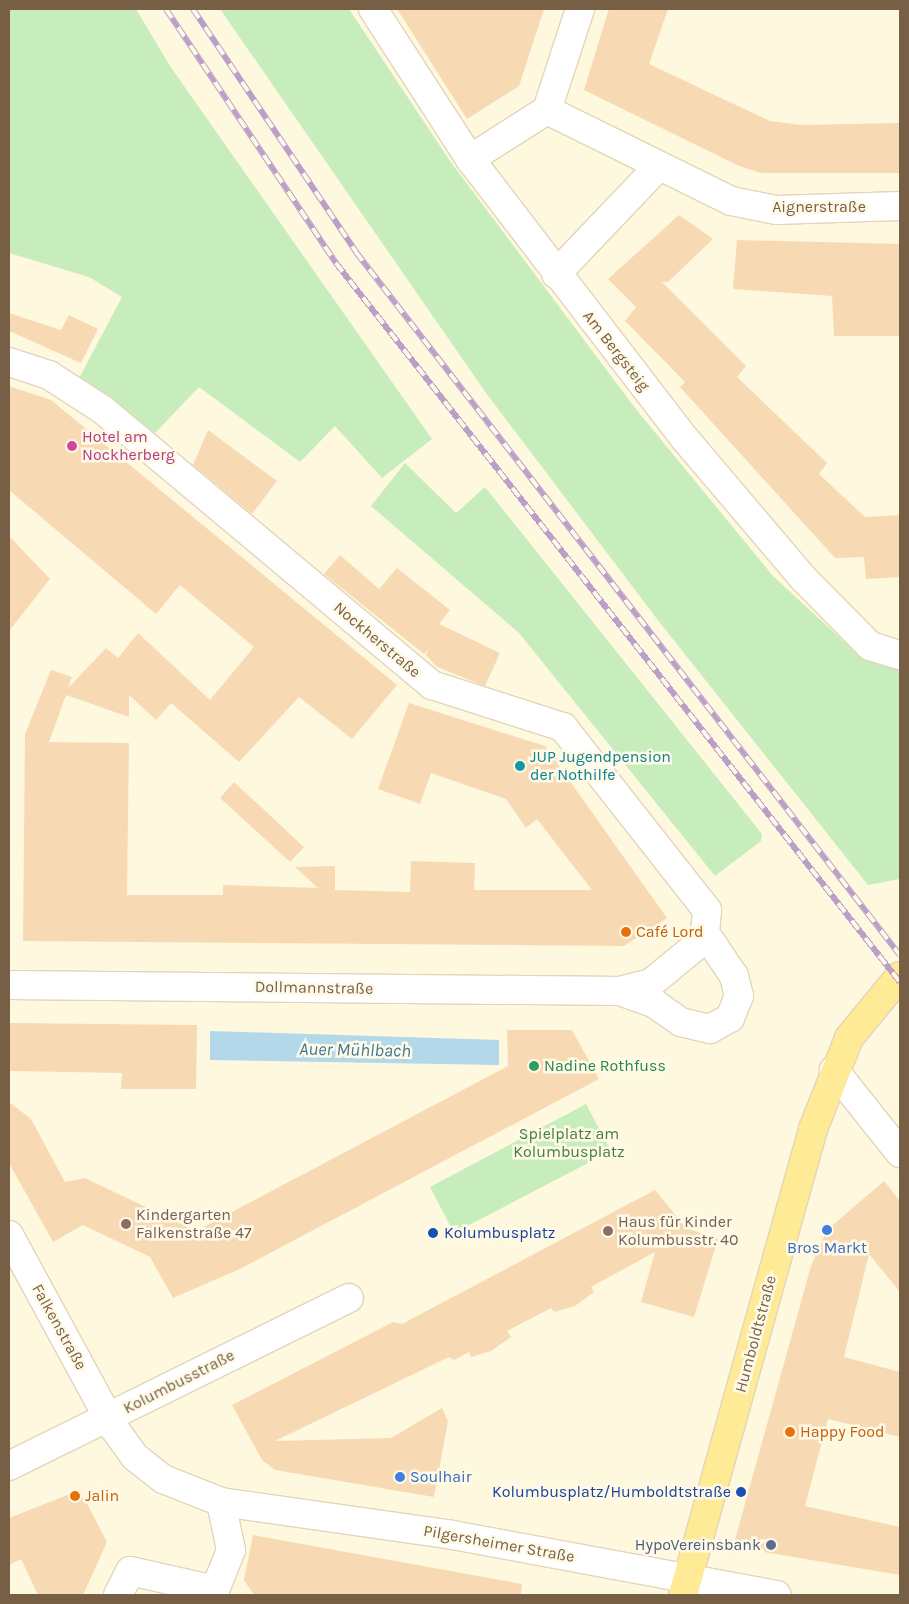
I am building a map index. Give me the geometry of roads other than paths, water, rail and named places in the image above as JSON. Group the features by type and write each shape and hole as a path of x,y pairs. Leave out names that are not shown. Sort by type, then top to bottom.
{"main road":[{"name":"Humboldtstraße","path":"686,1587 805,1155 834,1070 850,1038 900,976"}],"street":[{"name":"Am Bergsteig","path":"373,9 470,159 556,274 804,579 870,646 900,655"},
{"path":"470,159 547,110 580,9"},
{"name":"Aignerstraße","path":"547,110 657,168 731,202 776,210 900,206"},
{"path":"556,274 657,168"},
{"name":"Nockherstraße","path":"9,362 48,375 103,410 432,685 563,727 707,910 705,932"},
{"name":"Dollmannstraße","path":"9,985 620,991 651,983 696,946 705,932 734,976 738,996 730,1018 710,1029 681,1022 655,1004 620,991"},
{"path":"834,1070 856,1103 900,1153"},
{"name":"Falkenstraße","path":"9,1235 109,1418 135,1457 157,1475 220,1502"},
{"name":"Kolumbusstraße","path":"9,1466 349,1298"},
{"path":"118,1595 130,1571 216,1592 232,1550 220,1502"},
{"name":"Pilgersheimer Straße","path":"220,1502 444,1534 686,1587 776,1595"}],"water":[{"name":"Auer Mühlbach","path":"210,1031 499,1040 499,1065 210,1060"}],"railway":[{"path":"166,9 336,263 900,982"},
{"path":"193,9 356,252 900,955"}],"place":[{"name":"Hotel am Nockherberg","path":"72,446"},
{"name":"JUP Jugendpension der Nothilfe","path":"520,766"},
{"name":"Café Lord","path":"626,932"},
{"name":"Nadine Rothfuss","path":"534,1066"},
{"name":"Kindergarten Falkenstraße 47","path":"126,1224"},
{"name":"Bros Markt","path":"827,1230"},
{"name":"Haus für Kinder Kolumbusstr. 40","path":"608,1231"},
{"name":"Kolumbusplatz","path":"433,1233"},
{"name":"Happy Food","path":"790,1432"},
{"name":"Soulhair","path":"400,1477"},
{"name":"Kolumbusplatz/Humboldtstraße","path":"741,1492"},
{"name":"Jalin","path":"75,1496"},
{"name":"HypoVereinsbank","path":"771,1545"}],"park label":[{"name":"Spielplatz am Kolumbusplatz","path":"569,1143"}]}
